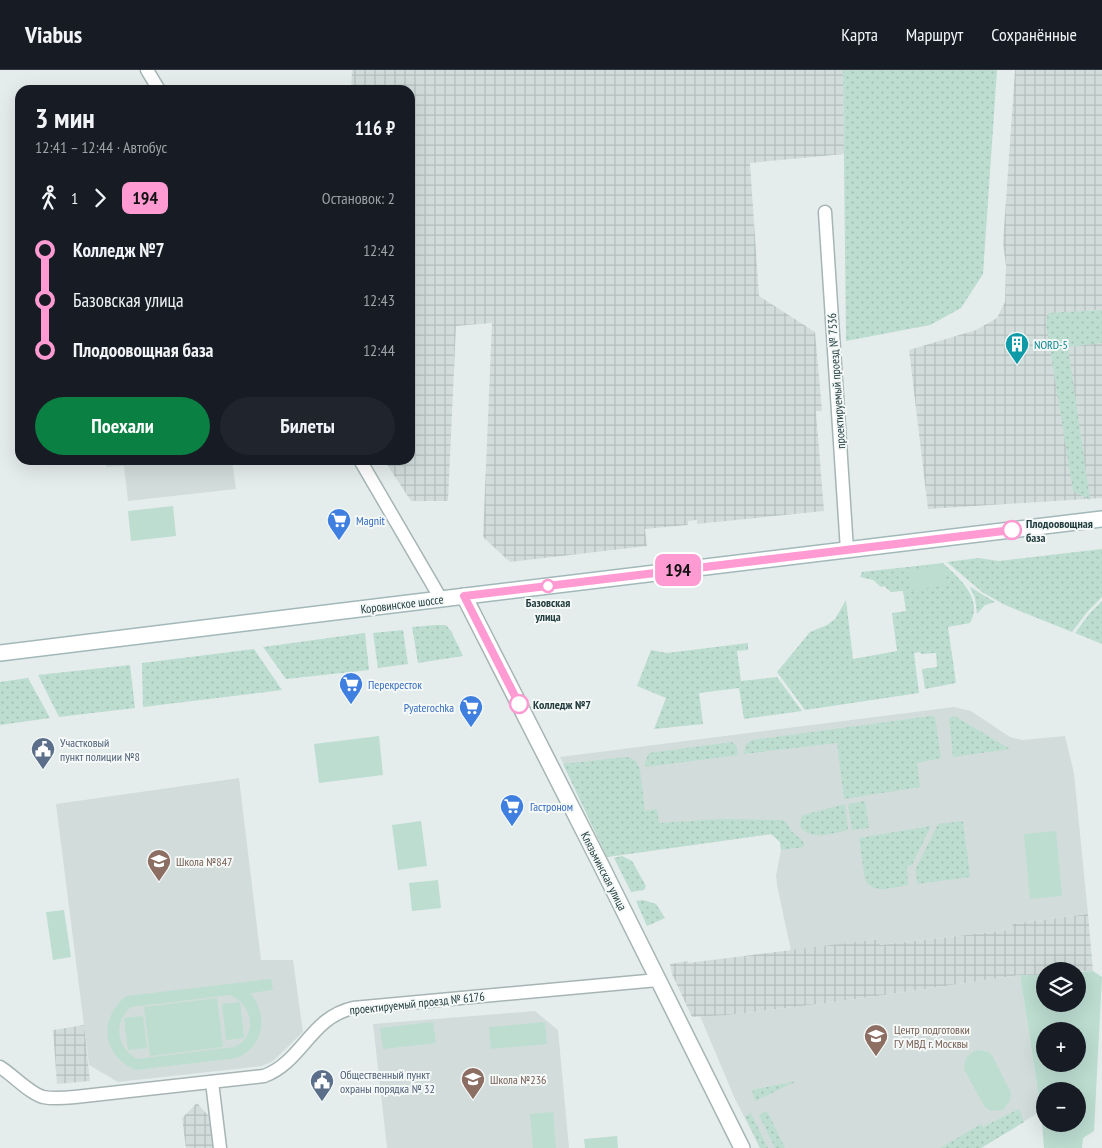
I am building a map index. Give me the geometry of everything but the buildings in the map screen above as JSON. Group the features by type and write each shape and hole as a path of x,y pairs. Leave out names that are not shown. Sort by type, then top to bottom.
{"main road":[{"name":"Коровинское шоссе","path":"0,653 441,598 1102,520"},
{"name":"Клязьминская улица","path":"464,596 742,1148"}],"street":[{"path":"147,70 156,85"},
{"name":"проектируемый проезд № 7536","path":"825,212 847,550"},
{"path":"363,465 441,598"},
{"name":"проектируемый проезд № 6176","path":"0,1067 34,1093 42,1097 53,1098 264,1076 281,1068 320,1024 343,1010 658,980"},
{"path":"212,1082 220,1148"}],"shaded area":[{"path":"352,70 843,70 844,154 750,163 759,296 815,332 822,411 816,411 824,511 697,524 697,520 688,521 688,525 645,529 647,546 510,562 483,537 492,323 456,326 448,501 411,501 387,465 415,465 415,85 351,85"},
{"path":"1015,70 1102,70 1102,310 1045,314 1102,322 1102,498 928,509 909,350 976,330 997,318 1005,302 1006,266 1003,243"},
{"path":"106,465 233,465 236,489 128,501 124,466 106,467"},
{"path":"954,707 971,711 1010,737 1022,740 1065,736 1074,773 1088,914 1013,924 1010,930 879,945 878,939 791,951 777,885 776,876 781,850 780,842 776,837 771,834 607,857 560,757"},
{"name":"Школа №847","path":"239,778 261,960 293,960 303,1032 273,1061 262,1066 118,1082 89,1065 56,804"},
{"path":"1088,914 1093,971 1086,971 1086,962 1036,962 1036,975 1020,975 729,1015 692,1017 672,974 670,964 879,939 880,945 1010,930 1013,924"},
{"name":"Центр подготовки ГУ МВД г. Москвы","path":"1020,975 1037,1082 1036,1114 981,1148 760,1148 735,1099 700,1016 729,1015"},
{"name":"Школа №236","path":"535,1011 558,1030 569,1148 387,1148 373,1024"},
{"path":"84,1025 90,1081 57,1084 53,1030"},
{"path":"197,1103 212,1120 215,1148 186,1148 182,1118"}],"green space":[{"path":"843,70 997,70 983,274 961,308 930,325 846,341"},
{"path":"1102,310 1102,343 1068,347 1090,500 1073,491 1046,324 1048,313"},
{"path":"173,506 176,536 131,541 128,511"},
{"path":"1102,549 1102,597 1088,611 1072,632 1005,605 982,592 947,562 978,558 999,561"},
{"path":"943,563 968,590 974,606 974,614 970,623 948,627 956,683 925,689 922,669 937,667 936,653 914,653 919,693 805,710 777,672 810,632 827,625 835,619 846,600 853,659 897,651 892,613 906,611 903,591 891,592 873,580 860,577 862,572"},
{"path":"945,565 947,585 911,590 909,570"},
{"path":"970,587 995,602 985,605 977,614 975,598"},
{"path":"1102,601 1102,644 1075,633"},
{"path":"446,625 463,656 418,663 412,627"},
{"path":"403,630 408,664 378,668 373,633"},
{"path":"365,633 369,670 286,679 263,647"},
{"path":"748,643 748,650 737,651 741,681 777,677 802,711 744,719 739,688 699,693 703,724 654,729 666,698 637,686 651,650 667,653"},
{"path":"254,649 282,690 143,707 142,663"},
{"path":"130,665 135,708 59,717 38,675"},
{"path":"28,678 50,718 0,725 0,682"},
{"path":"952,716 1010,749 953,757 949,719"},
{"path":"935,717 941,758 917,763 920,787 844,799 837,743 744,754 746,744 752,740"},
{"path":"379,736 383,775 319,783 314,744"},
{"path":"732,742 736,745 738,755 645,767 645,761 649,753"},
{"path":"626,757 633,759 640,770 645,811 657,809 659,823 722,819 783,820 791,831 803,841 804,847 781,850 780,842 771,834 607,857 563,764"},
{"path":"865,801 869,828 852,830 848,804"},
{"path":"845,804 848,830 816,835 804,831 800,826 803,815"},
{"path":"421,821 427,866 398,870 392,825"},
{"path":"963,821 970,877 917,884 916,868 938,824"},
{"path":"931,826 912,865 907,866 908,885 878,889 869,885 865,880 859,838"},
{"path":"1056,831 1062,896 1030,899 1024,834"},
{"path":"622,856 632,861 646,886 644,890 631,892 614,858"},
{"path":"438,880 441,908 412,911 409,883"},
{"path":"643,900 656,904 665,918 647,926 636,901"},
{"path":"64,910 71,957 53,960 46,912"},
{"path":"1086,971 1093,971 1102,977 1094,1131 1083,1138 1082,1148 1044,1148 1043,1132 1086,1132 1086,1082 1037,1082 1020,975 1036,975 1036,1012 1086,1012"},
{"path":"271,979 273,990 250,993 260,1011 261,1029 253,1046 246,1053 237,1058 135,1070 116,1055 110,1046 108,1036 111,1015 126,996","holes":["230,995 238,999 248,1013 250,1029 242,1042 234,1047 137,1059 130,1054 121,1042 119,1027 125,1013 131,1007"]},
{"path":"217,998 223,1047 150,1056 144,1007"},
{"path":"240,1002 244,1038 226,1040 222,1004"},
{"path":"143,1016 147,1048 128,1050 124,1018"},
{"path":"433,1022 436,1043 383,1049 380,1028"},
{"path":"545,1022 547,1044 491,1049 489,1027"},
{"path":"978,1050 992,1055 1011,1093 1010,1101 1003,1110 991,1111 984,1106 964,1069 967,1057"},
{"path":"797,1081 755,1101 752,1090"},
{"path":"1019,1109 1024,1122 981,1148 940,1148 981,1124 983,1127"},
{"path":"767,1111 785,1148 775,1148 759,1115"},
{"path":"553,1112 556,1148 533,1148 530,1114"},
{"path":"751,1113 768,1148 760,1148 745,1116"},
{"path":"617,1136 618,1148 585,1148 584,1139"}],"bus line":[{"name":"194","path":"519,704 464,596 1012,530"}],"place":[{"name":"NORD-5","path":"1017,365"},
{"name":"Плодоовощная база","path":"1012,530"},
{"name":"Magnit","path":"339,541"},
{"name":"Базовская улица","path":"548,586"},
{"name":"Колледж №7","path":"519,704"},
{"name":"Перекресток","path":"351,705"},
{"name":"Pyaterochka","path":"471,728"},
{"name":"Участковый пункт полиции №8","path":"43,770"},
{"name":"Гастроном","path":"512,827"},
{"name":"Школа №847","path":"159,882"},
{"name":"Центр подготовки ГУ МВД г. Москвы","path":"876,1057"},
{"name":"Школа №236","path":"473,1100"},
{"name":"Общественный пункт охраны порядка № 32","path":"322,1102"}]}
